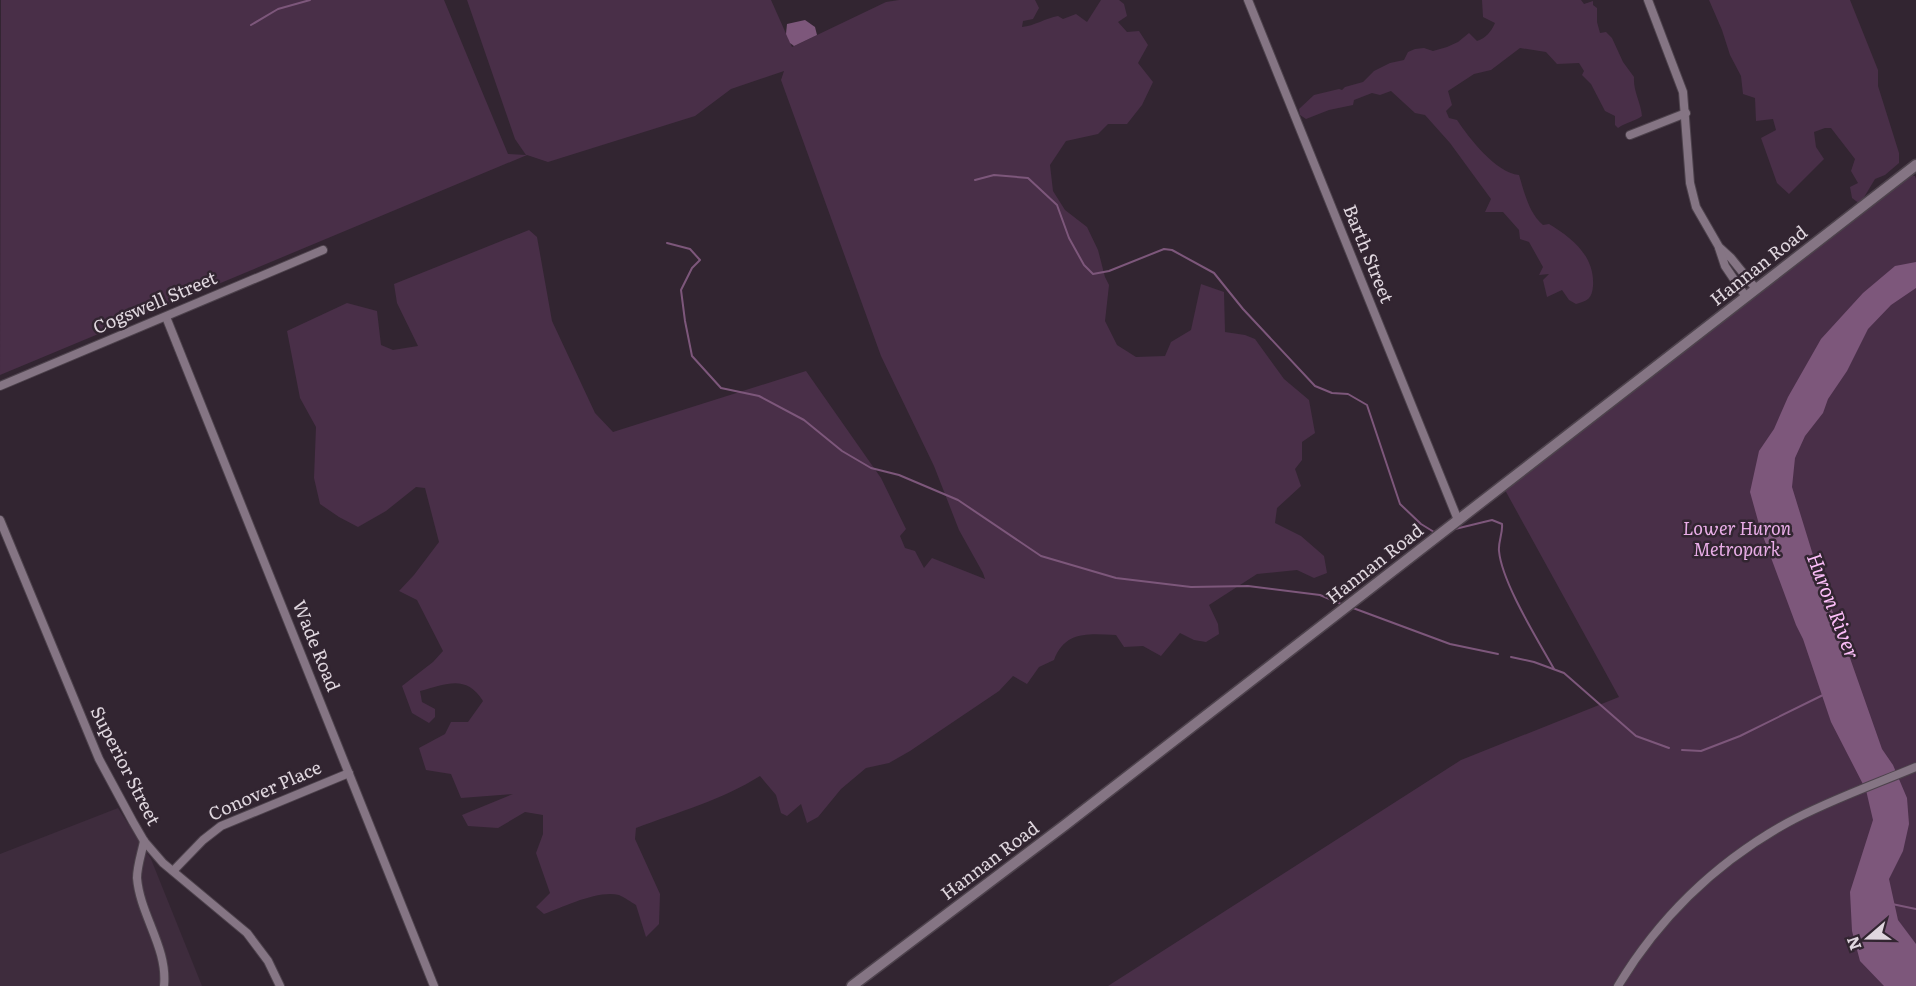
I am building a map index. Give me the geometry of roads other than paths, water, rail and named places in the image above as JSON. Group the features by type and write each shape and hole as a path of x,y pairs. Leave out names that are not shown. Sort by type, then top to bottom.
{"street":[{"name":"Barth Street","path":"1248,0 1458,520"},
{"path":"1648,0 1683,93 1692,194 1703,221 1719,247 1725,266 1746,297"},
{"path":"1630,135 1686,113"},
{"name":"Hannan Road","path":"852,986 1065,825 1916,165"},
{"path":"1719,247 1756,289"},
{"name":"Cogswell Street","path":"0,386 323,250"},
{"name":"Wade Road","path":"166,317 434,986"},
{"name":"Superior Street","path":"0,520 99,759 144,841 163,863 247,933 262,951 280,986"},
{"path":"1618,986 1647,942 1670,915 1692,892 1731,859 1788,822 1916,767"},
{"name":"Conover Place","path":"174,871 202,840 221,826 349,773"},
{"path":"144,841 137,877 164,969 164,986"}],"waterway":[{"path":"251,25 278,9 310,0"},
{"path":"975,180 994,175 1028,178 1057,205 1069,238 1084,265 1093,274 1109,271 1164,249 1172,250 1214,273 1243,309 1315,386 1332,393 1348,394 1367,405 1400,504 1421,524 1434,532"},
{"path":"667,243 690,249 700,260 692,268 681,290 685,321 692,356 721,388 759,396 804,420 842,451 871,468 899,475 958,500 1041,556 1116,578 1191,587 1248,586 1320,595 1341,604"},
{"path":"1455,529 1492,520 1502,524 1499,551 1507,579 1554,669"},
{"path":"1353,608 1450,644 1498,654"},
{"path":"1511,657 1534,662 1564,673 1636,736 1669,748"},
{"path":"1682,750 1701,751 1740,736 1823,695"},
{"path":"1892,904 1916,909"}],"park label":[{"name":"Lower Huron Metropark","path":"1737,539"}],"water label":[{"name":"Huron River","path":"1833,606"}]}
